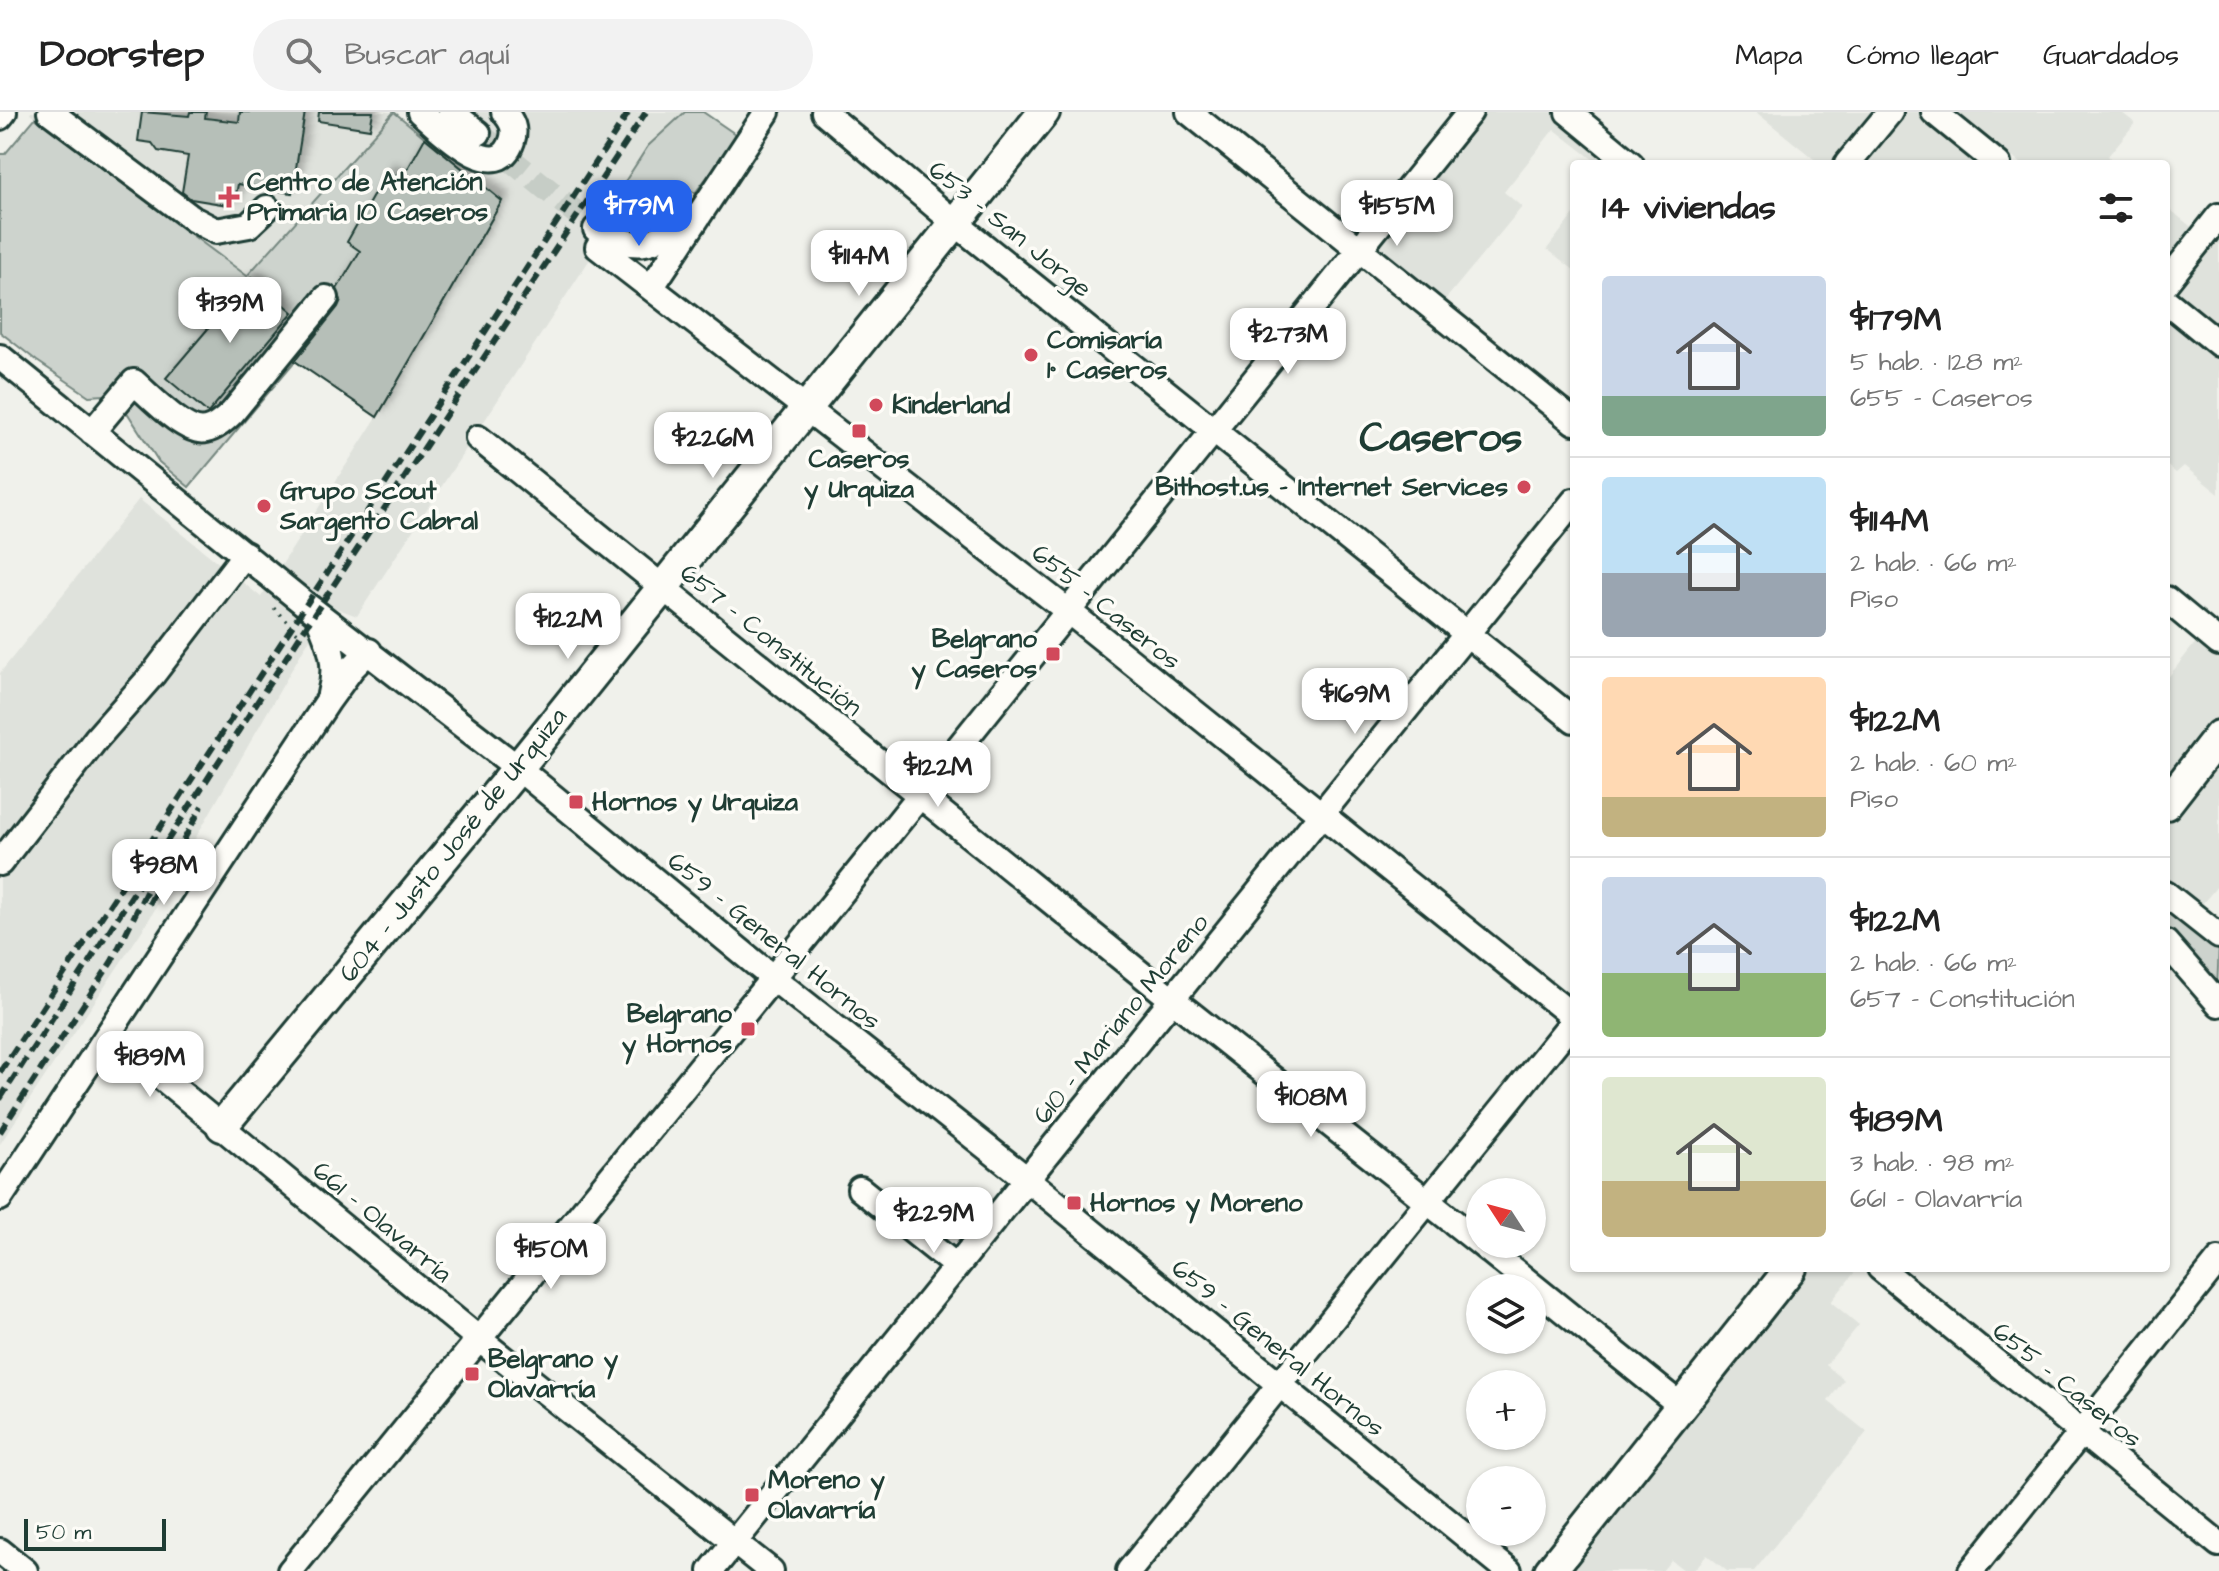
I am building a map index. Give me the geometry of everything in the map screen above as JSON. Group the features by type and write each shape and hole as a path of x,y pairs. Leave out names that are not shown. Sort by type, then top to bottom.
{"main road":[{"name":"604 - Justo José de Urquiza","path":"222,1126 518,768 1044,112"},
{"path":"2170,799 2219,736"},
{"path":"1550,1571 1788,1272"}],"street":[{"path":"0,117 4,112"},
{"path":"50,112 193,219 216,231 249,225 267,208"},
{"path":"420,112 472,142"},
{"path":"451,112 472,142 478,158 489,159 500,155 514,137 513,127 504,112"},
{"path":"651,288 767,112"},
{"name":"653 - San Jorge","path":"824,112 954,222 1570,717"},
{"path":"1189,112 1570,419"},
{"path":"290,1571 773,978 1470,112"},
{"path":"1568,112 1626,160"},
{"path":"1850,160 1890,112"},
{"path":"1934,112 1993,160"},
{"name":"655 - Caseros","path":"735,161 671,232 662,238 652,243 597,238 651,288 1068,611 1570,1016"},
{"path":"2170,278 2219,216"},
{"path":"92,432 134,382 186,426 196,431 218,425 232,413 326,298"},
{"path":"2170,304 2219,344"},
{"name":"659 - General Hornos","path":"0,357 316,612 518,768 773,978 1028,1180 1509,1571"},
{"name":"657 - Constitución","path":"478,438 1172,999 1466,1231"},
{"name":"610 - Mariano Moreno","path":"711,1571 1570,506"},
{"path":"0,863 96,739 154,673 245,554"},
{"path":"2170,602 2219,643"},
{"path":"316,612 332,651 335,675 328,701"},
{"path":"0,1198 328,701 369,651"},
{"path":"2170,897 2219,936"},
{"path":"2170,948 2219,1004"},
{"path":"1129,1571 1570,1024"},
{"name":"661 - Olavarría","path":"109,1034 480,1340 771,1571"},
{"path":"860,1189 956,1266"},
{"name":"657 - Constitución","path":"1499,1258 1680,1405"},
{"path":"1971,1571 2219,1260"},
{"name":"655 - Caseros","path":"1885,1272 2219,1544"},
{"path":"0,1551 25,1571"}],"shaded area":[{"name":"Centro de Atención Primaria 10 Caseros","path":"31,112 394,112 247,276"},
{"path":"394,112 502,201 377,417 295,361 189,487 159,462 128,414 105,395 89,396 0,332 0,154 5,154 35,118 247,276"},
{"path":"472,112 685,112 648,146 589,238 592,256 357,616 333,607 304,648 147,923 0,1144 0,673 139,499 261,597 377,417 502,201 454,161 485,123"},
{"path":"685,112 703,112 738,136 695,193 688,188 670,206 652,214 641,216 606,211 648,146"},
{"path":"1485,112 1553,112 1612,160 1594,160 1554,129 1504,192 1522,207 1440,306 1377,255 1377,248"},
{"path":"1756,112 1882,112 1842,160 1815,160"},
{"path":"1899,112 1924,112 1983,160 1858,160"},
{"path":"1946,112 2121,112 2135,123 2108,156 2112,160 2016,160 1960,116"},
{"path":"2170,209 2196,231 2170,261"},
{"path":"1570,219 1570,267 1547,249"},
{"path":"2219,233 2219,330 2180,303 2176,291"},
{"path":"2170,316 2219,353 2219,494 2184,466 2176,473 2170,468"},
{"path":"2200,637 2219,652 2219,717 2170,778 2170,675"},
{"path":"2219,756 2219,884 2197,910 2170,888 2170,817"},
{"path":"2170,909 2219,946 2217,989 2170,933"},
{"path":"1804,1272 1855,1272 1831,1302 1859,1325 1826,1365 1844,1380 1828,1401 1867,1432 1754,1571 1727,1571 1707,1555 1693,1571 1685,1571 1671,1560 1662,1571 1564,1571"}],"building":[{"path":"142,112 189,116 190,112 206,112 205,118 239,122 240,112 305,112 292,193 238,184 234,206 191,199 182,192 188,156 158,151 152,143 138,141"},
{"path":"319,112 373,112 370,129 318,121"},
{"path":"425,138 502,201 377,417 295,361 338,307 341,300 337,289 360,251 347,242 387,171 402,179"},
{"path":"252,277 293,312 208,413 166,378"}],"tunnel":[{"path":"478,133 596,229"}],"railway":[{"path":"0,1072 629,112"},
{"path":"0,1099 300,636 646,112"},
{"path":"149,904 202,806"},
{"path":"0,1132 112,961 148,888"}],"place":[{"name":"Centro de Atención Primaria 10 Caseros","path":"229,197"},
{"name":"Comisaría 1° Caseros","path":"1031,355"},
{"name":"Kinderland","path":"876,405"},
{"name":"Caseros y Urquiza","path":"859,431"},
{"name":"Bithost.us - Internet Services","path":"1524,487"},
{"name":"Grupo Scout Sargento Cabral","path":"264,506"},
{"name":"Belgrano y Caseros","path":"1053,654"},
{"name":"Hornos y Urquiza","path":"576,802"},
{"name":"Belgrano y Hornos","path":"748,1029"},
{"name":"Hornos y Moreno","path":"1074,1203"},
{"name":"Belgrano y Olavarría","path":"472,1374"},
{"name":"Moreno y Olavarría","path":"752,1495"}],"district":[{"name":"Caseros","path":"1441,439"}]}
